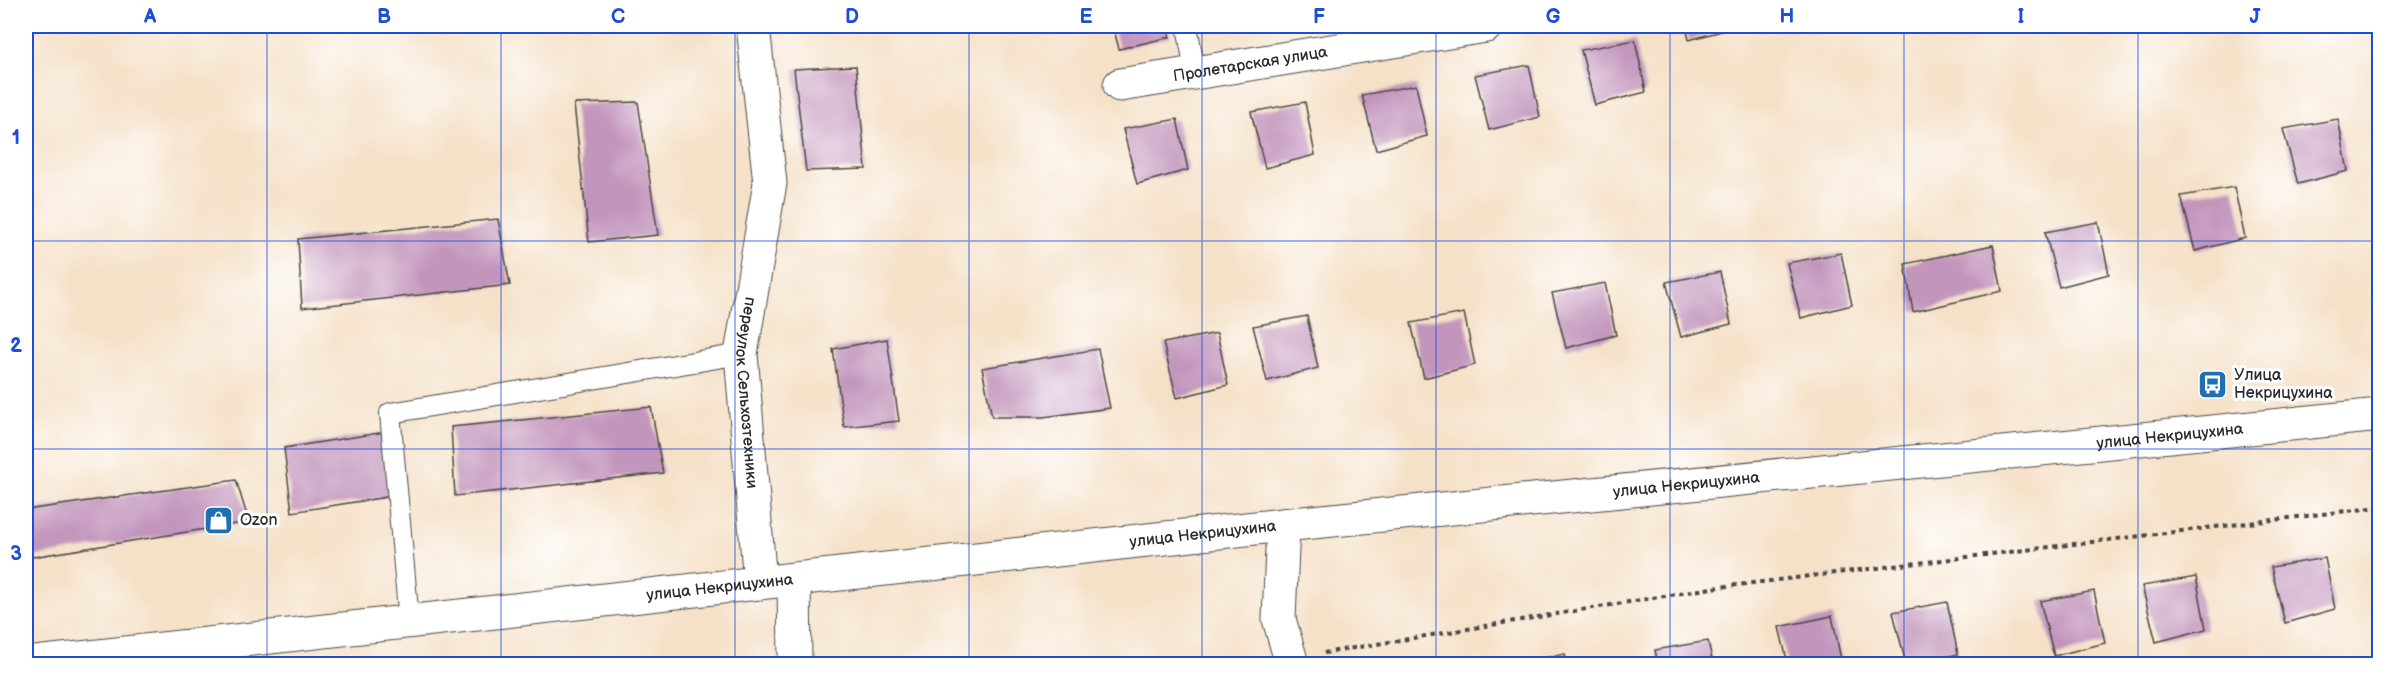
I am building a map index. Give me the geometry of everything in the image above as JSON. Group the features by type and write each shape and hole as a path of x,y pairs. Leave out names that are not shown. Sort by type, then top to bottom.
{"street":[{"name":"переулок Сельхозтехники","path":"753,26 770,183 741,354 760,583"},
{"name":"Пролетарская улица","path":"1120,85 1486,26"},
{"name":"улица Некрицухина","path":"26,664 1283,525 2379,415"},
{"path":"1283,525 1279,619 1291,661"},
{"path":"794,579 795,664"}],"lane":[{"path":"1187,26 1196,72"},
{"path":"409,621 390,413 741,354"}],"path":[{"path":"1216,664 1291,661 1712,588 2379,507"}],"building":[{"path":"1113,26 1167,26 1170,37 1119,49"},
{"path":"1686,26 1739,26 1689,40"},
{"path":"1635,40 1646,92 1595,105 1581,50"},
{"path":"1529,65 1540,117 1489,130 1475,75"},
{"path":"856,66 866,169 806,171 794,69"},
{"path":"1416,85 1427,136 1376,150 1362,95"},
{"path":"638,102 658,235 589,242 574,104"},
{"path":"1305,102 1315,155 1265,168 1251,112"},
{"path":"1177,119 1188,170 1137,184 1123,129"},
{"path":"2338,119 2348,171 2298,184 2283,129"},
{"path":"2234,187 2245,238 2195,251 2181,196"},
{"path":"498,219 510,285 302,308 298,239"},
{"path":"2098,222 2109,274 2059,287 2045,232"},
{"path":"1993,245 2002,291 1913,312 1905,264"},
{"path":"1841,253 1852,305 1801,318 1787,263"},
{"path":"1720,272 1731,324 1681,337 1666,282"},
{"path":"1605,283 1616,335 1566,348 1552,293"},
{"path":"1464,313 1475,365 1424,378 1411,323"},
{"path":"1307,316 1318,368 1267,381 1253,326"},
{"path":"1217,333 1228,385 1177,398 1163,343"},
{"path":"887,339 899,421 844,427 833,349"},
{"path":"1098,349 1110,408 1043,417 992,417 982,368"},
{"path":"651,407 663,473 455,496 451,427"},
{"path":"385,432 393,496 292,512 284,448"},
{"path":"236,480 249,522 26,558 26,510"},
{"path":"2325,558 2335,609 2285,623 2271,567"},
{"path":"2196,577 2206,629 2156,642 2142,586"},
{"path":"2094,591 2105,643 2054,656 2040,601"},
{"path":"1947,602 1958,654 1918,664 1906,664 1893,612"},
{"path":"1832,616 1842,664 1788,664 1779,627"},
{"path":"1708,641 1713,664 1658,664 1655,650"},
{"path":"1565,654 1567,664 1516,664 1516,663"}],"place":[{"name":"Улица Некрицухина","path":"2213,384"},
{"name":"Ozon","path":"219,520"}]}
